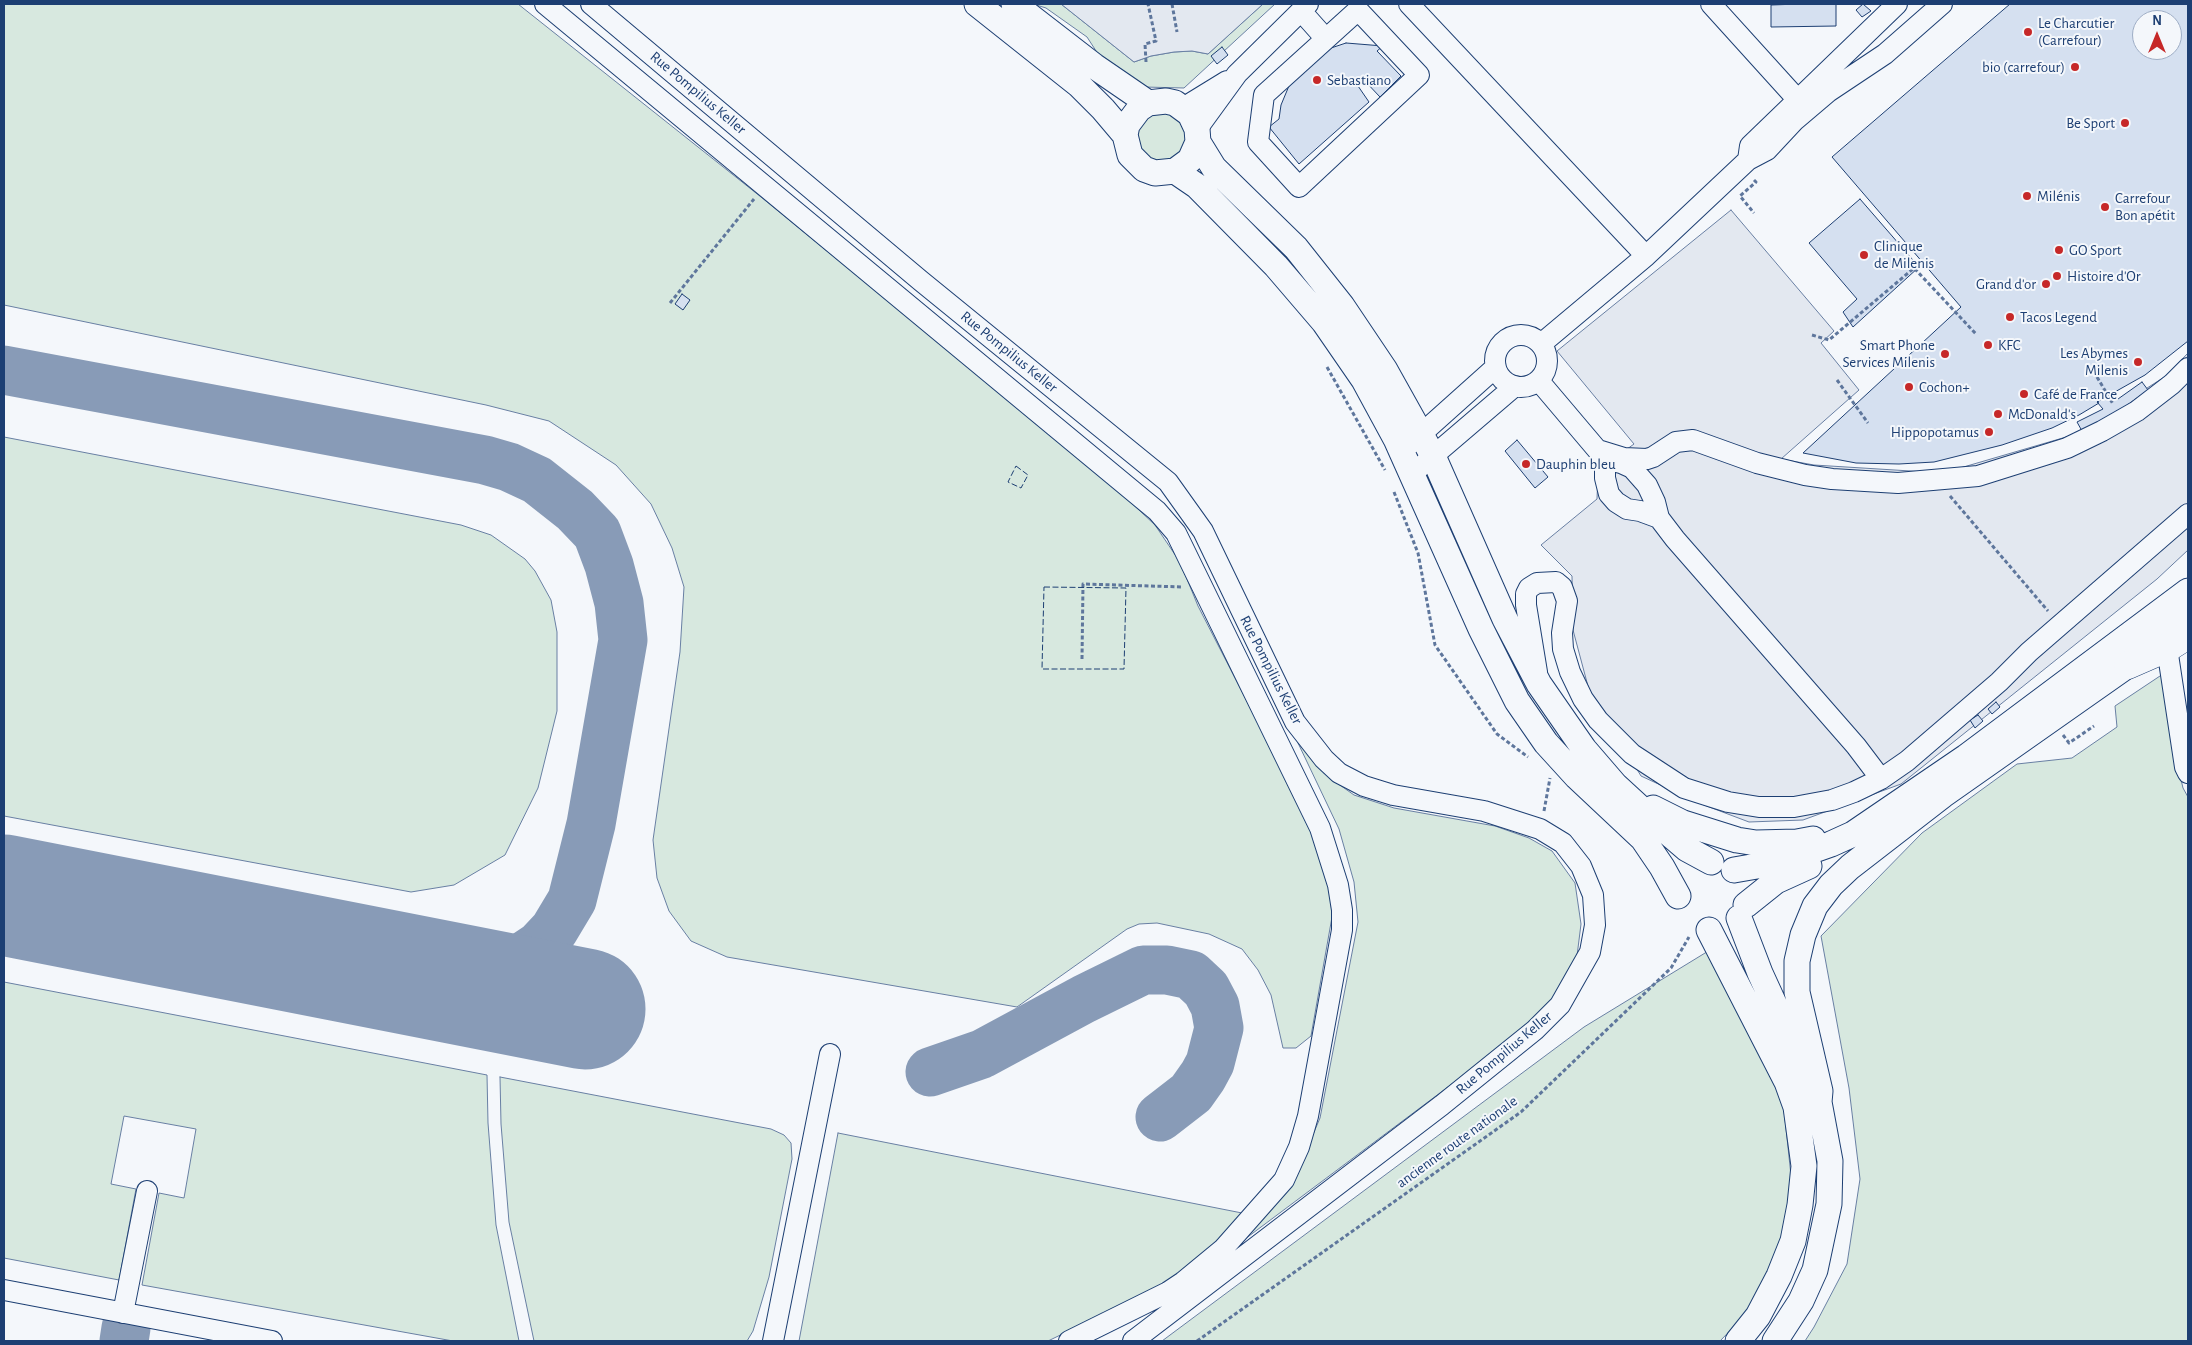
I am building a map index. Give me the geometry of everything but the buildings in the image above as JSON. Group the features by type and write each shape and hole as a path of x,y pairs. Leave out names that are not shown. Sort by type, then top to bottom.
{"highway":[{"path":"2128,665 2178,641"}],"main road":[{"path":"977,4 1079,85 1125,135"},
{"path":"1014,4 1094,66 1148,104"},
{"path":"1197,136 1190,160 1175,171 1154,173 1140,166 1130,155 1125,135 1127,125 1132,116 1148,104 1166,101 1183,108 1194,121 1197,136 1214,168 1296,248 1342,306 1385,370 1433,456 1505,619 1540,684 1584,749 1615,785 1677,841 1687,849 1711,862"},
{"path":"1175,171 1197,186 1270,260 1324,322 1364,380 1402,451 1398,478 1481,629 1517,701 1546,743 1642,839 1662,867 1787,1082 1796,1107 1804,1166 1800,1205 1793,1241 1779,1276 1758,1316 1738,1341"},
{"path":"1734,870 1780,862 1853,834 1966,757 2188,591"},
{"path":"1819,1102 1820,1091 1797,992 1797,961 1802,935 1815,906 1831,885 1850,867 1943,796 2128,665 2188,618"},
{"path":"1615,785 1662,814 1683,824 1719,836 1756,844 1816,839 1886,812"},
{"path":"1692,918 1726,928 1776,881 1868,841 1943,796"},
{"path":"1692,918 1682,880 1688,872 1702,863 1711,862 1719,862 1734,870 1743,880 1747,892 1742,911 1760,973 1819,1102 1830,1161 1829,1204 1825,1230 1815,1270 1801,1301 1775,1341"}],"street":[{"path":"545,4 1146,500 1176,533 1320,828 1338,886 1342,910 1342,930 1308,1116 1299,1147 1284,1180 1223,1249 1183,1282 1168,1292 1069,1341"},
{"name":"Rue Pompilius Keller","path":"591,4 921,281 1168,482 1203,530 1295,722 1324,759 1339,773 1364,786 1393,795 1484,811 1540,829 1563,843 1582,866 1593,895 1595,925 1590,952 1560,1005 1535,1030 1442,1105 1133,1341"},
{"path":"1409,4 1646,256"},
{"path":"1712,4 1797,99"},
{"path":"1745,163 1750,146 1897,4"},
{"path":"1542,344 1646,256 1745,163 1768,150 1795,120 1828,92 1885,54 1942,4"},
{"path":"1197,136 1238,74 1305,7 1326,39"},
{"path":"1358,10 1418,75 1299,187 1258,142 1264,95 1326,39 1358,10"},
{"path":"1183,108 1238,74"},
{"path":"1524,335 1534,338 1542,344 1548,363 1545,373 1539,381 1523,387 1506,382 1496,367 1495,357 1505,340 1514,336 1524,335"},
{"path":"1402,451 1496,367"},
{"path":"1601,454 1646,459 1654,457 1676,442 1693,440 1757,463 1805,475 1861,482 1936,481 1978,476 2023,464 2066,448 2122,420 2172,384 2188,368"},
{"path":"1539,381 1601,454 1632,468 1640,476 1656,502 1660,518 1675,539 1856,746 1881,779"},
{"path":"1398,478 1433,456 1515,386"},
{"path":"1601,454 1609,494 1616,502 1627,509 1660,518"},
{"path":"1540,684 1526,605 1526,594 1528,588 1537,583 1556,582 1566,594 1567,609 1562,633 1563,649 1570,672 1583,699 1598,720 1632,754 1684,788 1728,802 1759,807 1794,807 1832,800 1881,779 1907,761 2188,514"},
{"path":"2178,641 2185,768 2188,773"},
{"path":"773,1341 830,1054"},
{"path":"123,1313 147,1191"},
{"path":"4,1290 272,1341"}],"path":[{"path":"1146,62 1145,44 1156,42 1148,4"},
{"path":"1172,4 1177,32"},
{"path":"1745,163 1756,182 1740,196 1754,213"},
{"path":"670,303 765,185"},
{"path":"1812,335 1829,340 1914,268 1976,334"},
{"path":"1326,365 1398,478 1418,553 1435,645 1497,734 1534,761"},
{"path":"2097,377 2122,420"},
{"path":"1837,380 1868,423"},
{"path":"1936,481 2061,626"},
{"path":"1082,659 1084,584 1202,588"},
{"path":"2068,743 2094,726"},
{"path":"1540,829 1550,790 1550,777"},
{"name":"ancienne route nationale","path":"1197,1341 1521,1112 1671,968 1692,918"}],"shaded area":[{"path":"4,4 518,4 761,197 1107,480 1155,525 1180,562 1198,606 1316,836 1330,885 1332,917 1311,1036 1296,1048 1283,1048 1271,995 1258,970 1242,949 1209,934 1157,923 1139,924 1127,929 1017,1007 727,957 691,941 669,911 657,878 653,840 680,652 684,587 672,548 651,504 616,465 549,421 486,405 4,305"},
{"path":"1033,4 1061,4 1134,62 1151,56 1174,52 1192,51 1208,54 1263,4 1275,4 1184,88 1144,87 1100,57 1087,37 1046,8"},
{"path":"1061,4 1263,4 1208,54 1192,51 1174,52 1151,56 1134,62"},
{"path":"1174,111 1191,134 1179,161 1143,160 1134,126 1147,112"},
{"path":"1731,210 1834,331 1821,343 1859,390 1781,459 1814,465 1943,473 2073,435 2166,376 2188,353 2188,550 2157,579 1901,784 1803,820 1749,822 1704,805 1641,776 1589,690 1573,630 1572,576 1541,545 1597,499 1598,472 1590,459 1607,445 1623,452 1634,444 1557,351"},
{"path":"4,437 461,525 491,535 525,559 535,571 551,600 557,632 557,711 538,788 505,855 454,885 411,892 4,816"},
{"path":"2166,672 2170,734 2183,788 2188,797 2188,1341 1805,1341 1847,1264 1860,1179 1849,1088 1821,936 1922,833 2017,764 2072,758 2117,727 2115,706"},
{"path":"1298,743 1330,778 1354,795 1394,808 1495,826 1529,838 1552,851 1575,883 1581,924 1577,956 1565,984 1540,1018 1237,1245 1297,1172 1320,1118 1358,922 1354,882 1339,829"},
{"path":"1710,950 1783,1100 1792,1185 1781,1246 1752,1308 1720,1341 1162,1341 1584,1027"},
{"path":"4,982 487,1075 488,1123 496,1225 519,1341 453,1341 142,1285 159,1193 184,1198 196,1129 124,1116 111,1184 136,1189 119,1280 4,1258"},
{"path":"500,1077 771,1129 784,1135 791,1143 792,1159 769,1277 753,1331 747,1341 534,1341 509,1222 501,1124"},
{"path":"838,1133 1242,1213 1217,1246 1178,1278 1048,1341 799,1341"}],"taxiway":[{"path":"4,370 485,460 509,467 537,480 575,510 597,533 609,565 619,603 623,640 591,824 572,900 554,930 539,946 518,960 494,970 466,976 429,979"},
{"path":"930,1072 982,1054 1084,999 1143,970 1167,970 1191,975 1206,989 1215,1006 1219,1028 1210,1063 1203,1076 1191,1093 1160,1117"},
{"path":"124,1341 126,1328"}],"runway":[{"path":"4,895 585,1009"}],"fence":[{"path":"1016,466 1028,475 1021,488 1008,482 1016,466"},
{"path":"1044,587 1126,588 1124,669 1042,669 1044,587"}],"place":[{"name":"Le Charcutier (Carrefour)","path":"2028,32"},
{"name":"bio (carrefour)","path":"2075,67"},
{"name":"Sebastiano","path":"1317,80"},
{"name":"Be Sport","path":"2125,123"},
{"name":"Milénis","path":"2027,196"},
{"name":"Carrefour Bon apétit","path":"2105,207"},
{"name":"GO Sport","path":"2059,250"},
{"name":"Clinique de Milenis","path":"1864,255"},
{"name":"Histoire d'Or","path":"2057,276"},
{"name":"Grand d'or","path":"2046,284"},
{"name":"Tacos Legend","path":"2010,317"},
{"name":"KFC","path":"1988,345"},
{"name":"Smart Phone Services Milenis","path":"1945,354"},
{"name":"Les Abymes Milenis","path":"2138,362"},
{"name":"Cochon+","path":"1909,387"},
{"name":"Café de France","path":"2024,394"},
{"name":"McDonald's","path":"1998,414"},
{"name":"Hippopotamus","path":"1989,432"},
{"name":"Dauphin bleu","path":"1526,464"}]}
